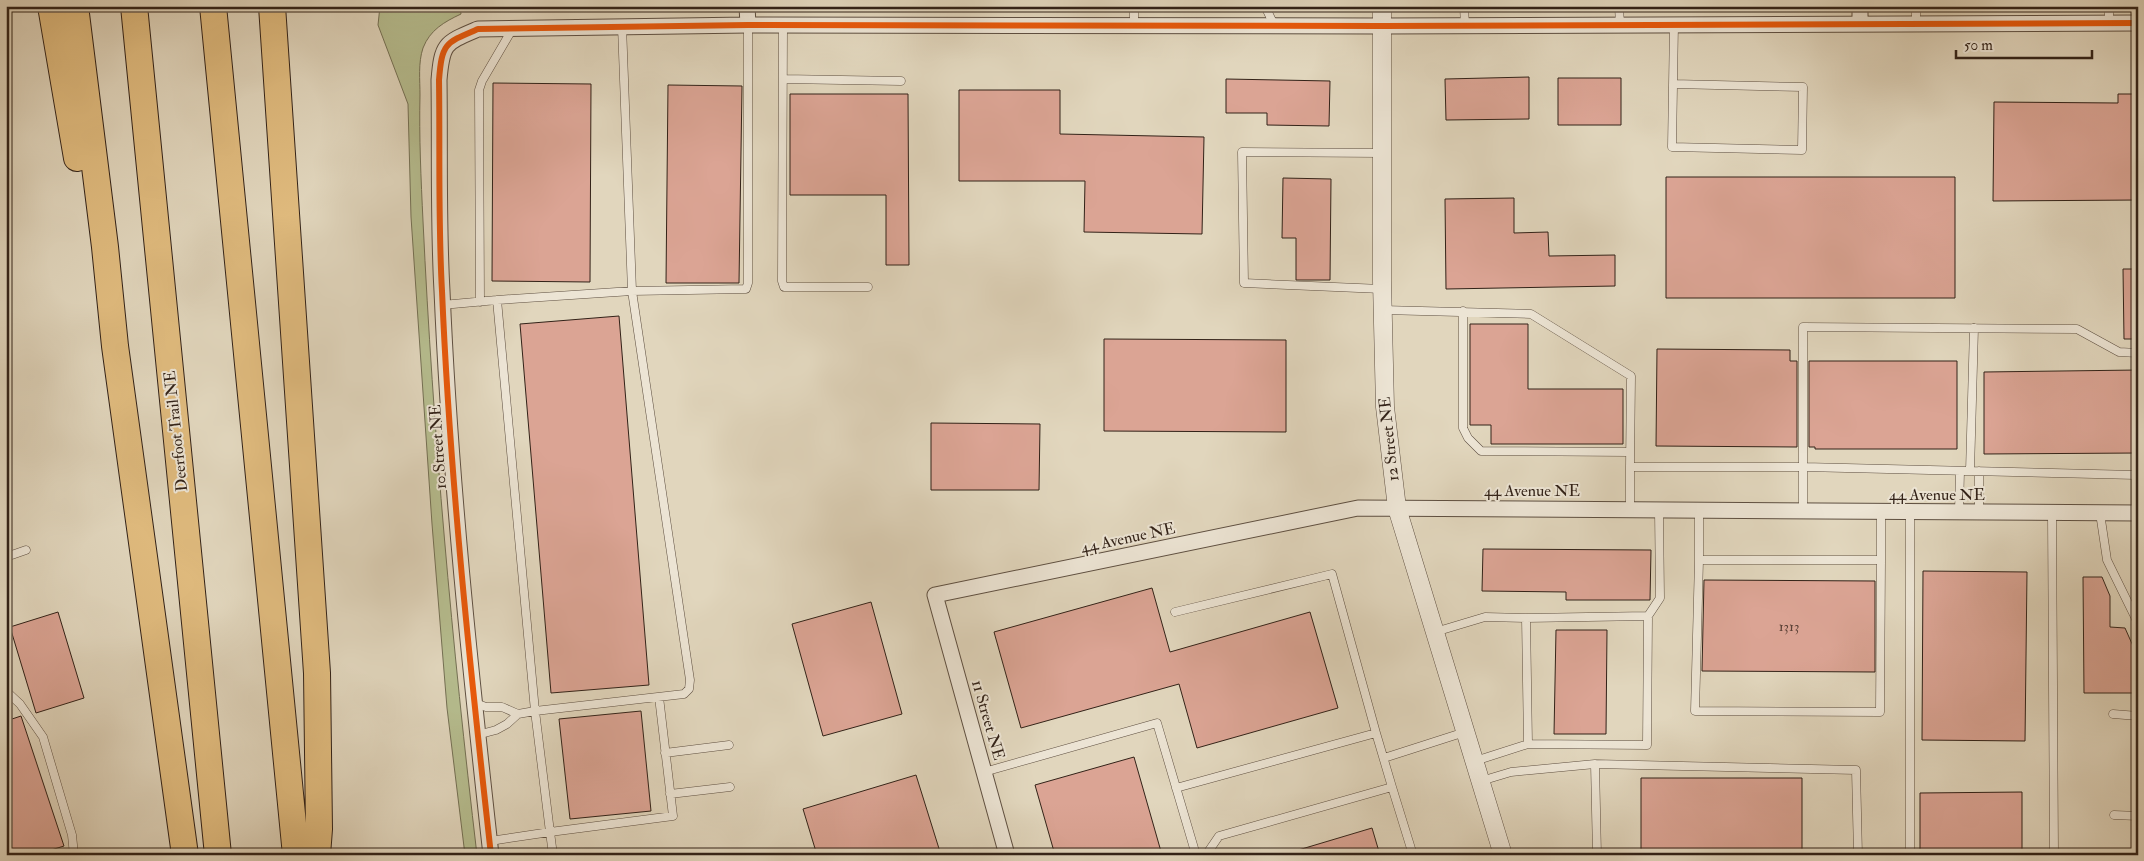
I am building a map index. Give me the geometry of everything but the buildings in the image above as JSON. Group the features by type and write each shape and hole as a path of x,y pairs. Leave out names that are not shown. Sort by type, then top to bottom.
{"highway":[{"path":"51,6 93,253 114,346"},
{"path":"75,6 105,246 114,346 185,855"},
{"name":"Deerfoot Trail NE","path":"134,6 218,855"},
{"path":"213,6 296,855"},
{"path":"272,6 317,673 319,829 317,855"}],"street":[{"path":"747,6 748,25"},
{"name":"12 Street NE","path":"1382,6 1382,310 1385,407 1397,508 1503,855"},
{"path":"1860,6 1860,23"},
{"path":"513,28 748,25 1134,24 1465,26 2138,23"},
{"name":"10 Street NE","path":"491,848 478,735 451,450 442,305 439,80 441,56 452,40 478,29 513,28"},
{"name":"44 Avenue NE","path":"935,595 1358,508 2137,513"},
{"name":"11 Street NE","path":"935,595 1007,855"}],"lane":[{"path":"1134,6 1134,24"},
{"path":"1265,6 1274,25"},
{"path":"1464,6 1465,26"},
{"path":"1620,6 1620,25"},
{"path":"1916,6 1916,23"},
{"path":"2109,6 2109,22"},
{"path":"1673,84 1803,87 1802,150 1672,147 1673,84 1674,24"},
{"path":"442,305 632,291 746,289 748,283 748,25"},
{"path":"783,25 782,281 784,287 868,287"},
{"path":"475,703 486,707 502,707 518,714 684,694 689,689 690,680 632,291 622,26"},
{"path":"480,302 479,90 482,81 513,28"},
{"path":"783,78 901,81"},
{"path":"1382,153 1242,152 1244,283 1382,289"},
{"path":"497,300 535,712 553,855"},
{"path":"1382,310 1531,314 1631,376 1630,509"},
{"path":"1462,311 1463,428 1468,438 1481,451 1629,452"},
{"path":"1803,511 1803,327 2077,329 2119,352 2138,353"},
{"path":"1970,471 1974,328"},
{"path":"1630,467 1804,468 2136,475 2137,513"},
{"path":"1960,471 1960,512"},
{"path":"1978,512 1979,471"},
{"path":"1475,761 1528,744 1647,745 1648,616 1660,598 1659,510"},
{"path":"1699,510 1695,712 1880,712 1881,512"},
{"path":"1910,512 1910,855"},
{"path":"2052,513 2054,855"},
{"path":"2100,513 2107,560 2138,623"},
{"path":"6,557 26,550"},
{"path":"1698,560 1881,560"},
{"path":"1176,612 1332,574 1376,733 1413,855"},
{"path":"1435,632 1485,617 1648,616"},
{"path":"1526,618 1528,744"},
{"path":"6,691 20,704 44,738 72,835 74,855"},
{"path":"491,848 550,832 673,816 659,697"},
{"path":"478,735 496,730 507,724 518,714"},
{"path":"2113,714 2138,716"},
{"path":"984,772 1157,723 1196,855"},
{"path":"1384,758 1466,732"},
{"path":"1176,788 1376,733"},
{"path":"665,753 729,745"},
{"path":"1595,764 1597,855"},
{"path":"1481,781 1511,772 1595,764 1856,770 1858,855"},
{"path":"1206,855 1219,836 1392,786"},
{"path":"670,794 730,787"},
{"path":"2114,815 2138,816"}],"green space":[{"path":"380,6 460,6 461,14 438,27 423,48 420,60 420,142 427,300 438,459 459,697 477,855 465,855 447,708 432,524 411,217 408,104 378,25"}],"cycle path":[{"path":"491,855 455,502 441,265 439,80 444,51 447,46 458,38 478,29 748,25 1382,26 2138,23"}]}
